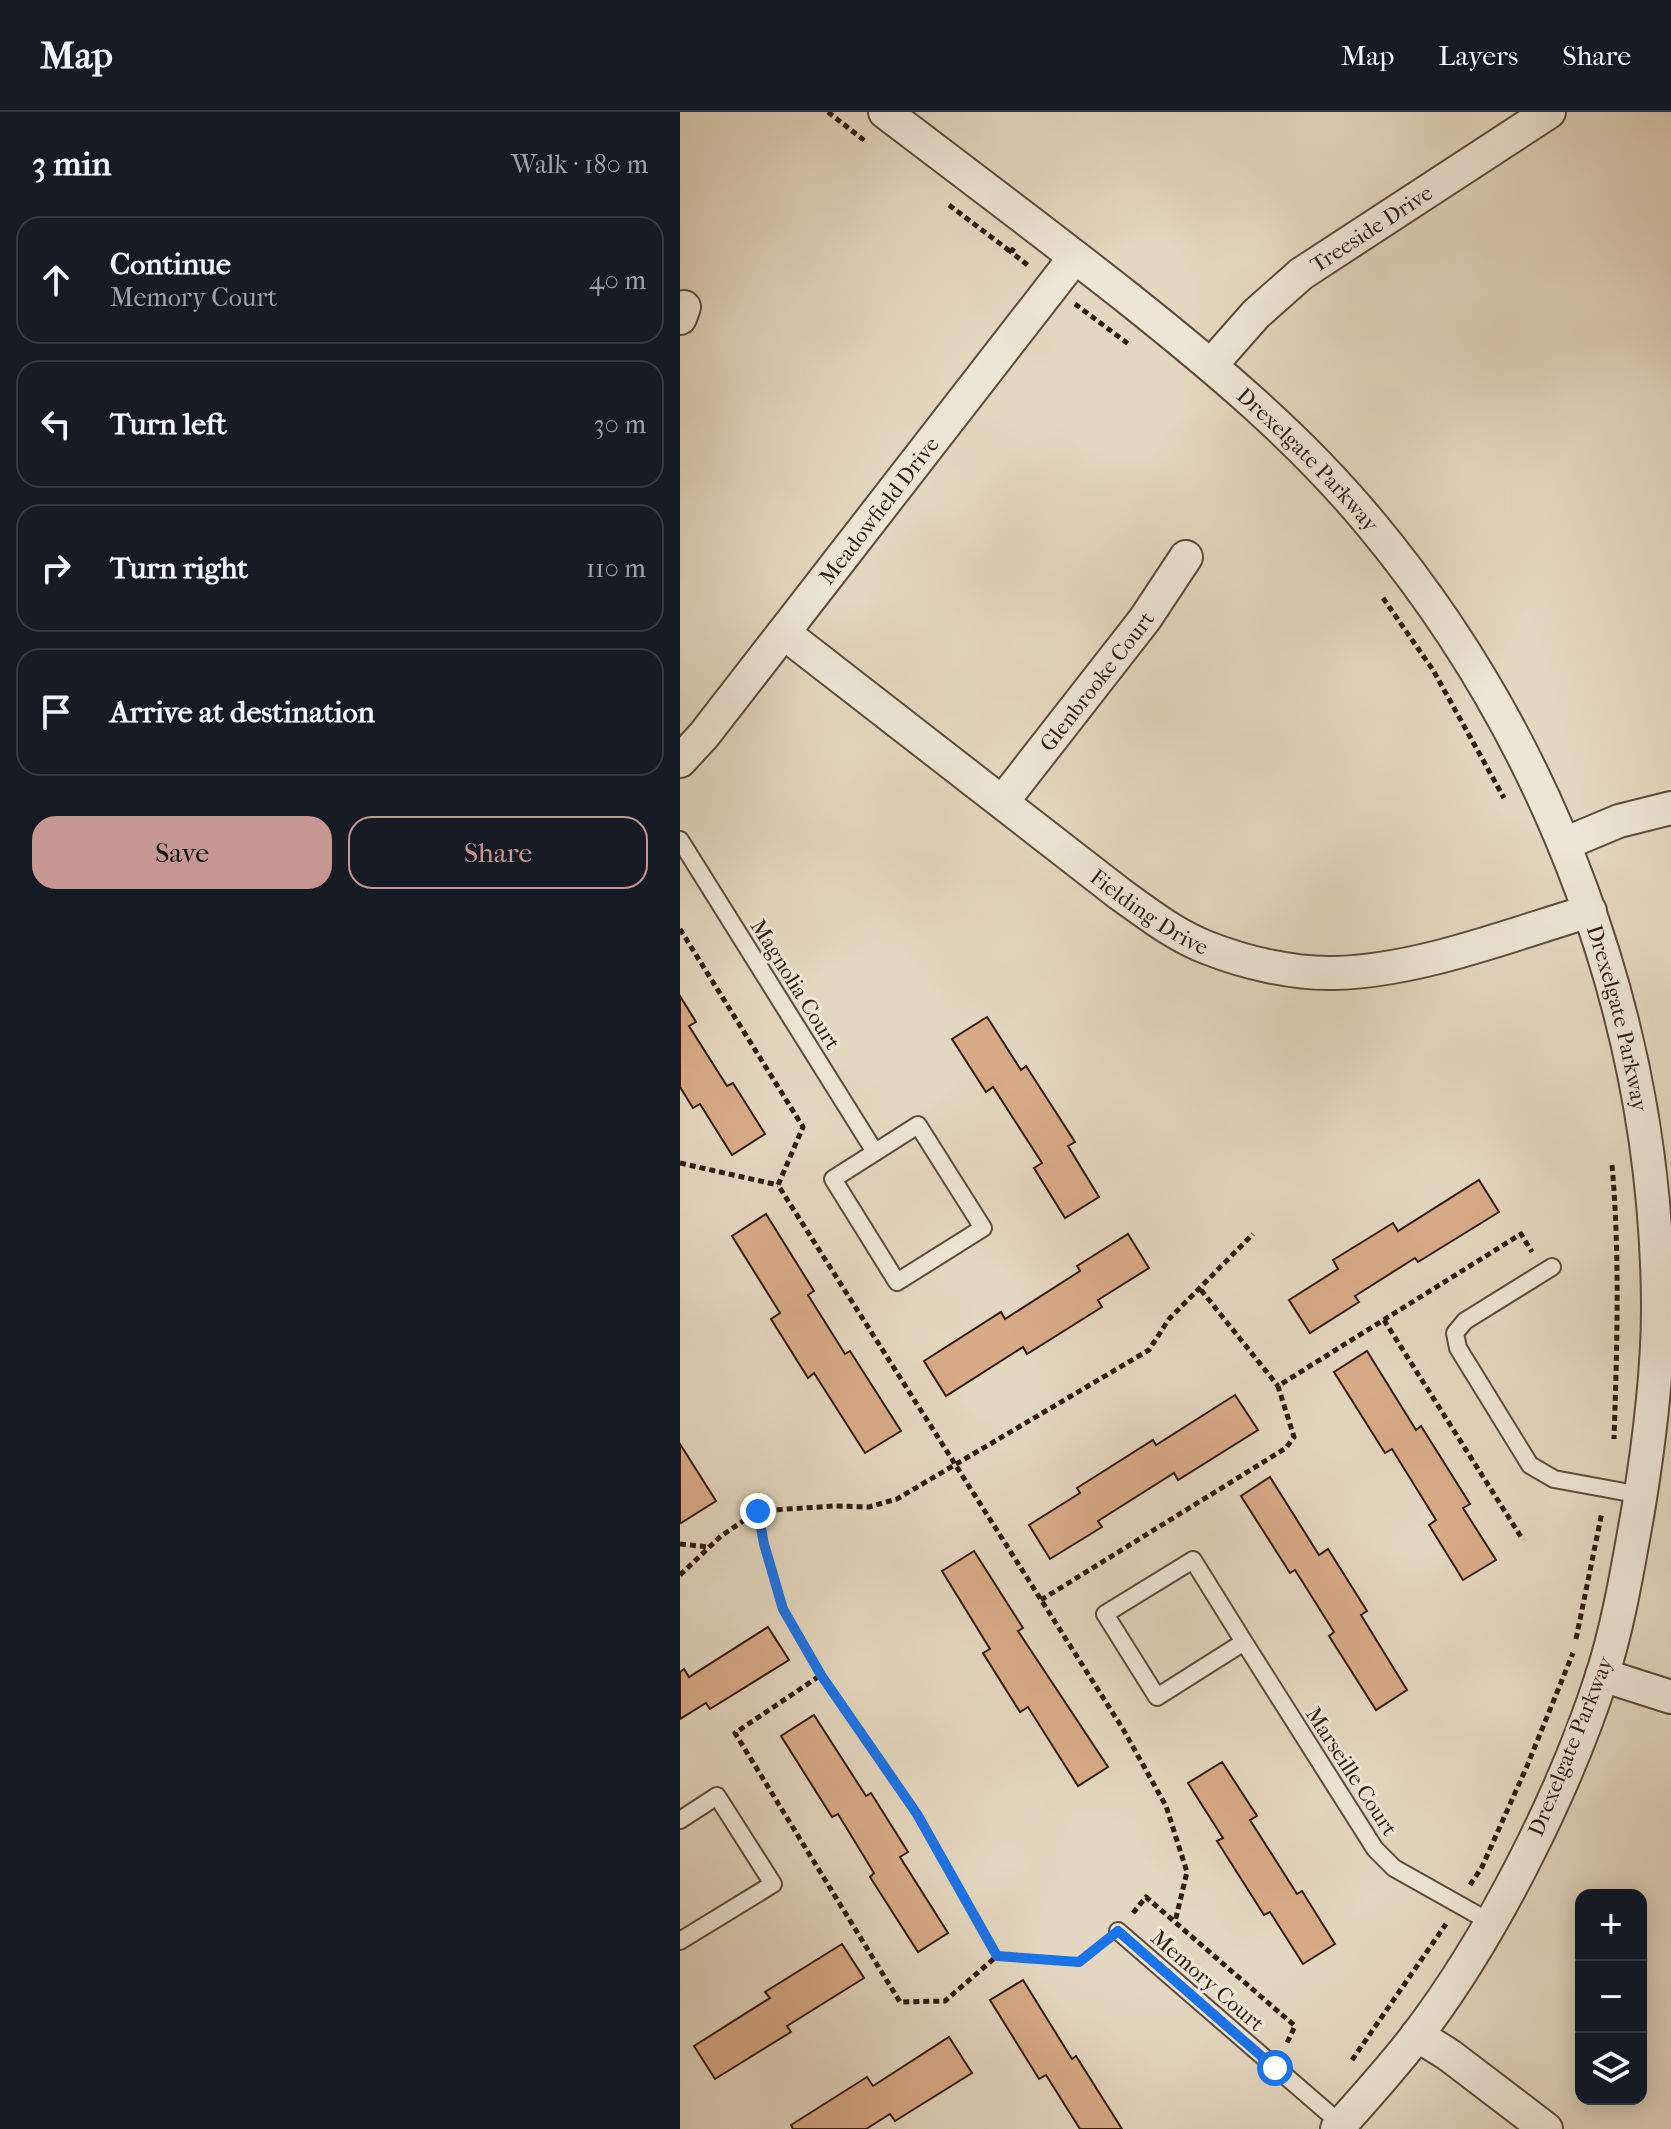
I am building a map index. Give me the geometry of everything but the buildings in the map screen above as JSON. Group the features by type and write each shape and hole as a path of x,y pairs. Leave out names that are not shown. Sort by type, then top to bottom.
{"street":[{"name":"Drexelgate Parkway","path":"885,112 1075,257 1270,416 1326,473 1408,570 1447,625 1503,716 1564,844 1590,911 1626,1039 1664,1258 1641,1495 1627,1572 1602,1675 1555,1794 1490,1922 1417,2035 1339,2127"},
{"name":"Treeside Drive","path":"1211,365 1256,314 1301,274 1549,112"},
{"name":"Meadowfield Drive","path":"680,761 784,633 1075,257"},
{"name":"Glenbrooke Court","path":"1003,801 1145,619 1186,557"},
{"name":"Fielding Drive","path":"784,633 1159,922 1208,948 1273,967 1333,973 1393,966 1464,949 1590,911"},
{"path":"1564,844 1619,821 1671,808"},
{"path":"1602,1675 1671,1697"},
{"path":"1417,2035 1449,2055 1546,2129"}],"lane":[{"name":"Magnolia Court","path":"680,840 875,1152"},
{"path":"918,1125 983,1228 897,1282 833,1179 875,1152 918,1125"},
{"path":"1548,1269 1465,1321 1455,1333 1458,1348 1530,1465 1541,1474 1641,1495"},
{"name":"Marseille Court","path":"1244,1642 1157,1697 1105,1614 1193,1560 1375,1849 1394,1868 1490,1922"},
{"path":"680,1820 717,1796 773,1884 680,1941"},
{"name":"Memory Court","path":"1118,1931 1339,2127"}],"path":[{"path":"1087,314 1133,347"},
{"path":"1379,592 1433,670 1506,802"},
{"path":"680,929 803,1127 778,1185"},
{"path":"1612,1161 1616,1209 1617,1324 1614,1444"},
{"path":"680,1163 778,1185 1123,1729 1166,1806 1187,1872 1175,1922"},
{"path":"680,1575 710,1547 758,1511 869,1507 897,1499 1149,1350 1169,1319 1253,1234"},
{"path":"1278,1386 1521,1234 1548,1269"},
{"path":"1041,1600 1286,1448 1294,1437 1278,1386 1201,1290"},
{"path":"1384,1320 1523,1540"},
{"path":"758,1511 783,1609 821,1675 917,1814 997,1956"},
{"path":"1482,1867 1574,1649 1598,1535"},
{"path":"680,1544 710,1547"},
{"path":"821,1675 735,1733 900,2002 945,2001 997,1956 1079,1962 1118,1931 1146,1897 1295,2026 1275,2068"},
{"path":"1351,2061 1439,1937"}],"route":[{"path":"758,1511 783,1609 821,1675 917,1814 997,1956 1079,1962 1118,1931 1275,2068"}]}
